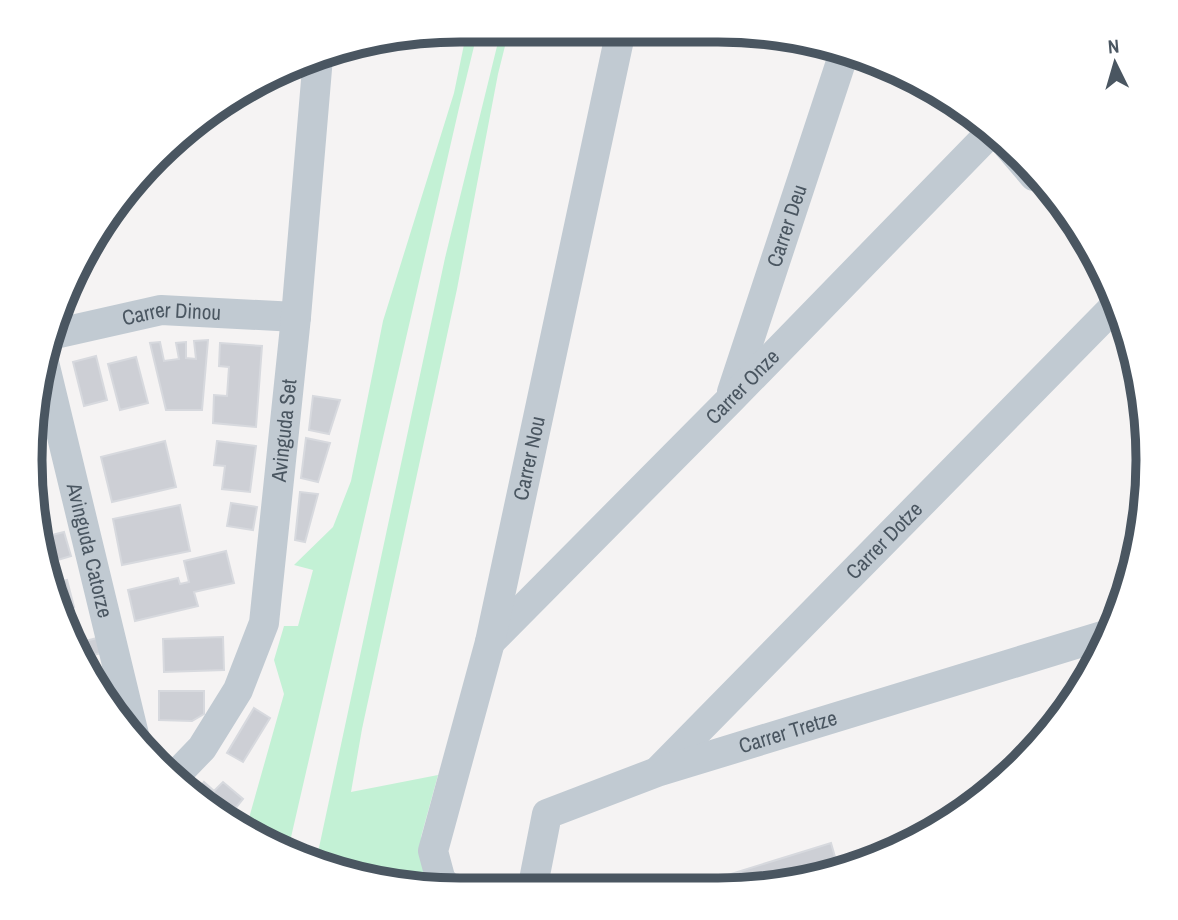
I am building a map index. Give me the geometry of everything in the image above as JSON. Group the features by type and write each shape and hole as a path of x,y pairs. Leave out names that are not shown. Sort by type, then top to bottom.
{"street":[{"name":"Carrer Nou","path":"441,877 433,851 490,642 618,42"},
{"name":"Carrer Deu","path":"730,400 841,61"},
{"name":"Avinguda Set","path":"180,771 202,748 238,690 264,624 296,317 317,67"},
{"name":"Carrer Onze","path":"490,642 985,138"},
{"name":"Carrer Dinou","path":"62,332 161,310 296,317"},
{"name":"Carrer Dotze","path":"657,772 1109,312"},
{"name":"Avinguda Catorze","path":"49,384 129,716"},
{"name":"Carrer Tretze","path":"534,878 547,814 657,772 1096,638"}],"green space":[{"path":"465,42 475,42 290,842 249,821 284,694 274,660 284,626 298,626 313,570 294,565 333,527 351,481 383,321 454,93"},
{"path":"498,42 506,42 351,792 438,775 421,837 421,858 428,876 378,870 318,853 445,258"}],"building":[{"path":"208,340 202,410 166,410 150,343 160,342 164,361 179,359 176,343 186,342 186,358 196,359 194,341"},
{"path":"220,343 262,346 256,427 213,423 214,395 227,396 229,367 219,366"},
{"path":"96,356 107,400 84,406 73,362"},
{"path":"136,357 148,403 120,410 108,364"},
{"path":"313,396 340,400 329,434 309,430"},
{"path":"306,438 330,443 318,482 301,478"},
{"path":"165,441 176,487 112,502 101,457"},
{"path":"217,441 256,446 250,492 222,489 225,466 214,465"},
{"path":"300,492 318,494 305,542 295,540"},
{"path":"231,503 257,507 253,530 227,526"},
{"path":"180,505 190,551 122,565 113,519"},
{"path":"64,532 71,556 54,561 49,536"},
{"path":"226,551 234,583 194,592 198,606 135,621 128,590 178,578 180,584 189,582 184,561"},
{"path":"67,580 74,607 69,608 60,582"},
{"path":"223,637 224,670 164,672 163,639"},
{"path":"97,638 101,653 91,656 83,642"},
{"path":"159,691 204,691 204,714 192,721 159,720"},
{"path":"254,708 270,718 243,762 227,753"},
{"path":"204,782 214,791 223,782 243,799 234,810 241,816 228,808 200,787"},
{"path":"831,843 836,861 773,874 718,878"}]}
